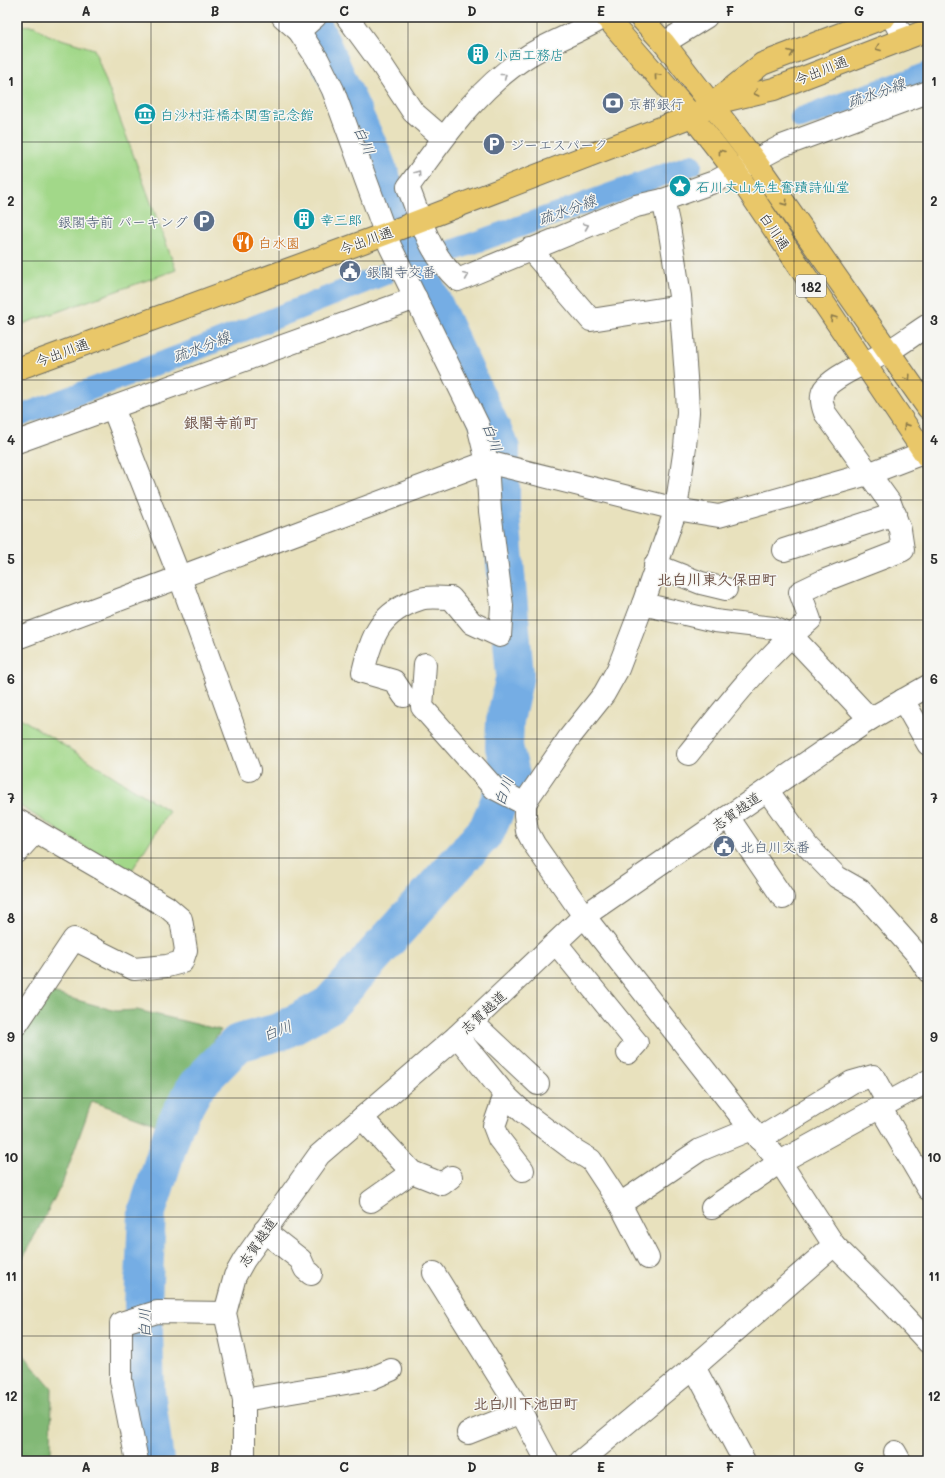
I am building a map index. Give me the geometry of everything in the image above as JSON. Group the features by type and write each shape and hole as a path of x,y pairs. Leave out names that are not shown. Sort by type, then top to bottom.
{"main road":[{"name":"白川通","path":"605,17 692,116 735,171 863,363 927,453"},
{"name":"白川通","path":"640,17 664,43 755,161 928,408"},
{"name":"今出川通","path":"17,369 402,227 692,116 712,104 762,64 885,17"},
{"name":"今出川通","path":"712,104 774,89 928,30"}],"street":[{"path":"347,17 380,62 413,112 444,138"},
{"path":"605,17 584,30 528,56 483,92 444,138 408,187 402,227 390,246 478,425 499,464 490,510 502,606 500,636 472,623 451,598 421,599 388,615 370,643 363,672 394,681 408,696 422,707 494,788 520,802 527,831 534,844 584,916 755,1134 780,1162 834,1244 928,1342"},
{"path":"664,43 706,17"},
{"path":"892,17 904,39"},
{"path":"299,24 402,227 429,243 444,268 458,280 636,206 663,200 714,182 782,146 927,93"},
{"path":"520,802 568,738 604,694 618,669 643,604 655,565 676,509 688,412 680,306 670,227 663,200"},
{"path":"530,249 591,320 680,306"},
{"path":"17,442 416,298"},
{"path":"688,754 732,698 791,635 810,620 800,592 829,578 903,550 900,530 890,503 825,413 822,407 822,396 825,387 863,363 889,351 928,325"},
{"path":"113,408 180,578 249,770"},
{"path":"17,638 88,611 499,464 676,509 719,516 868,474 927,453"},
{"path":"784,550 895,514"},
{"path":"655,565 701,583 726,589"},
{"path":"643,604 714,621 773,628 791,635 870,718"},
{"path":"408,696 425,664"},
{"name":"志賀越道","path":"244,1461 244,1400 225,1313 235,1276 264,1231 319,1155 465,1029 584,916 870,718 928,686"},
{"path":"903,700 928,744"},
{"path":"767,790 807,846 837,877 860,890 916,953 928,971"},
{"path":"728,817 783,898"},
{"path":"17,820 166,907 181,919 186,950 182,962 167,966 134,969 74,939 17,1024"},
{"path":"17,852 36,831"},
{"path":"556,943 637,1043 628,1053"},
{"path":"465,1029 538,1084"},
{"path":"465,1029 507,1097 541,1126 571,1148 591,1160 620,1204 648,1258"},
{"path":"620,1204 700,1150 755,1134 852,1082 873,1076 884,1105 928,1189"},
{"path":"712,1208 780,1162 928,1081"},
{"path":"507,1097 502,1104 494,1126 499,1139 523,1170"},
{"path":"362,1118 412,1172 442,1184 451,1177"},
{"path":"371,1201 412,1172"},
{"path":"264,1231 301,1260 304,1269 311,1274"},
{"path":"582,1461 694,1367 834,1244"},
{"path":"434,1273 521,1412 546,1461"},
{"path":"137,1461 121,1380 122,1323 157,1312 225,1313"},
{"path":"694,1367 744,1461"},
{"path":"244,1400 370,1379 391,1370"},
{"path":"468,1433 521,1412"}],"green space":[{"name":"白沙村荘橋本関雪記念館","path":"17,25 35,26 48,35 94,49 176,270 17,326"},
{"path":"17,716 169,811 129,875 17,804"},
{"path":"52,993 116,1011 137,1010 221,1030 158,1125 92,1101 62,1184 17,1269 17,1041"},
{"path":"17,1347 52,1388 51,1454 47,1461 17,1461"}],"waterway":[{"name":"白川","path":"155,1461 146,1391 143,1304 147,1212 175,1124 196,1086 238,1043 282,1031 329,1005 487,830 511,774 504,747 505,721 515,675 501,516 501,449 414,262 372,154 314,28 303,17"},
{"name":"疏水分線","path":"801,118 928,73"},
{"name":"疏水分線","path":"443,254 691,165"},
{"name":"疏水分線","path":"17,417 200,348 385,274"}],"place":[{"name":"小西工務店","path":"478,54"},
{"name":"京都銀行","path":"613,103"},
{"name":"白沙村荘橋本関雪記念館","path":"145,114"},
{"name":"ジーエスパーク","path":"494,144"},
{"name":"石川丈山先生奮蹟詩仙堂","path":"680,186"},
{"name":"幸三郎","path":"304,219"},
{"name":"銀閣寺前 パーキング","path":"204,221"},
{"name":"白水園","path":"243,242"},
{"name":"銀閣寺交番","path":"350,271"},
{"name":"北白川交番","path":"724,846"}],"district":[{"name":"銀閣寺前町","path":"221,422"},
{"name":"北白川東久保田町","path":"717,579"},
{"name":"北白川下池田町","path":"526,1403"}]}
